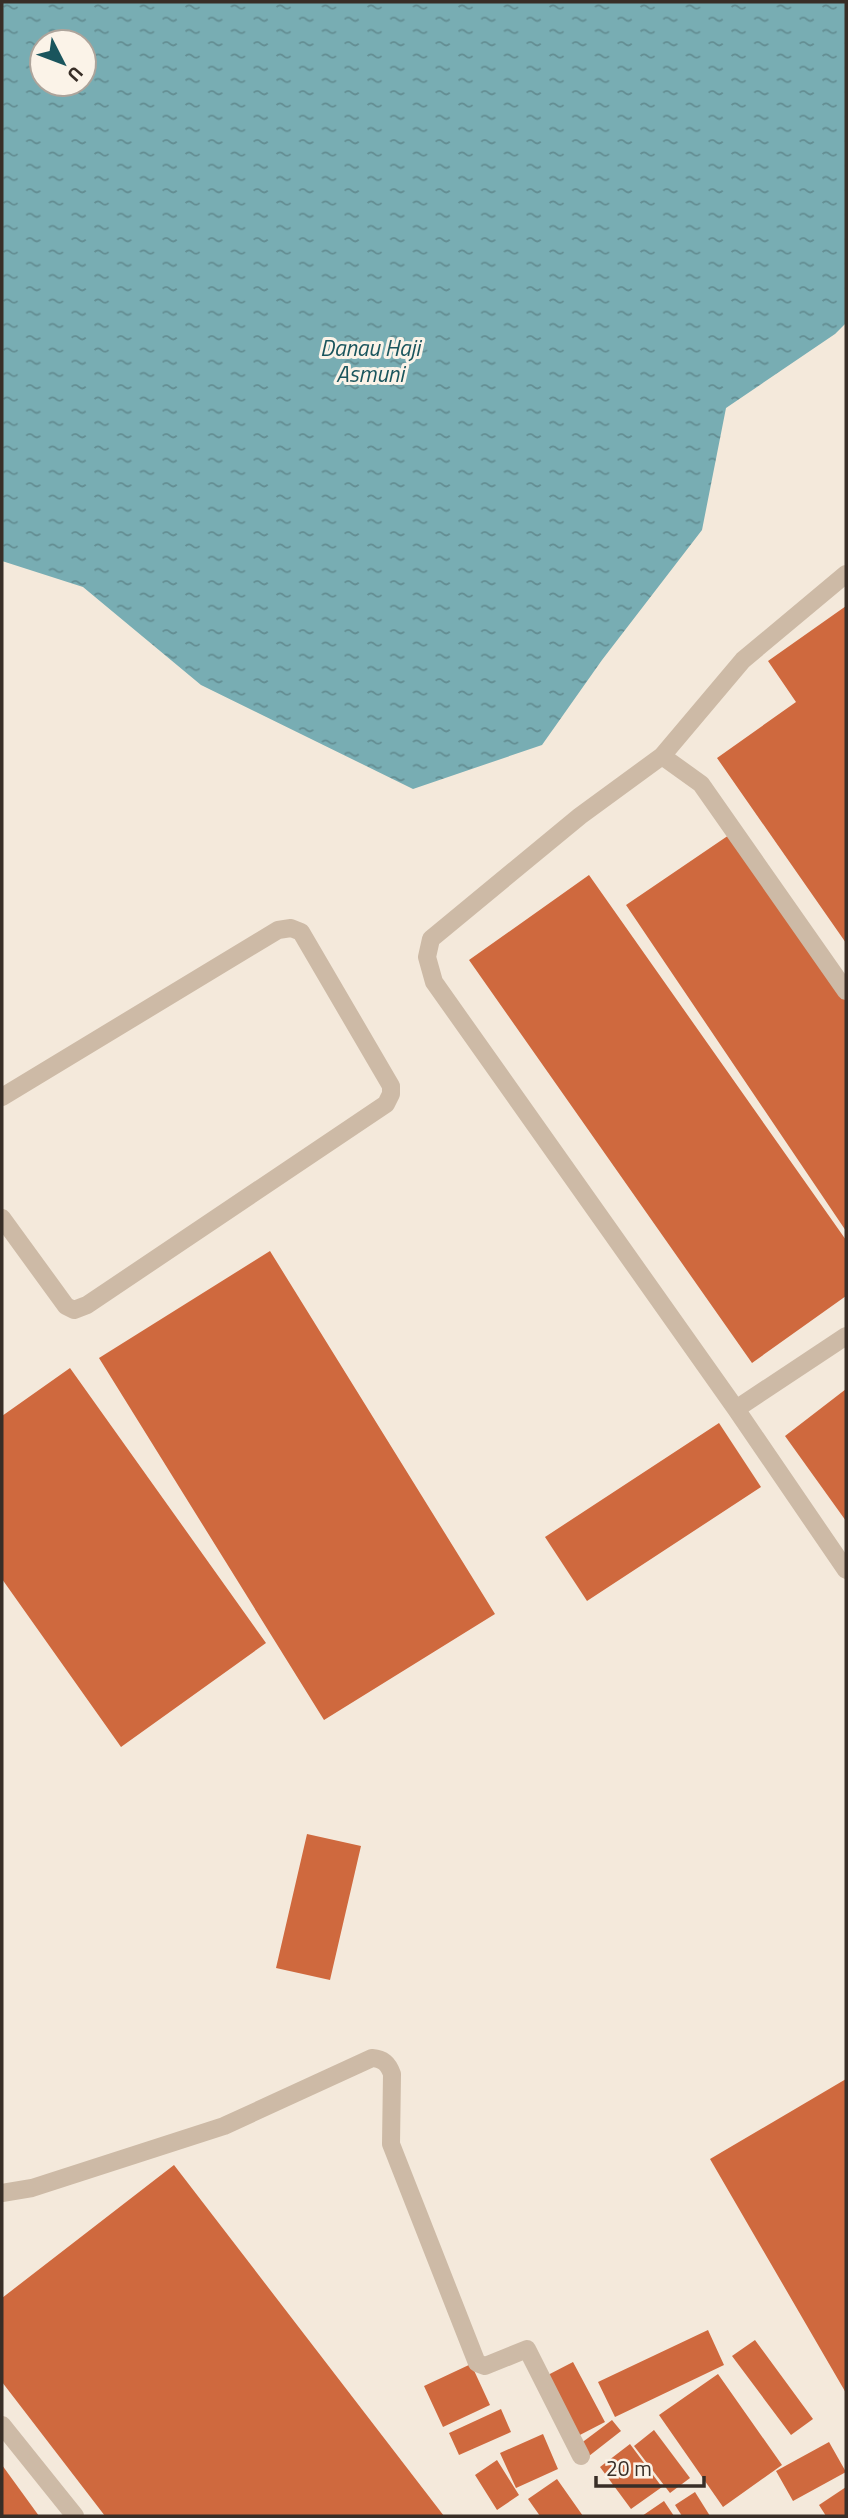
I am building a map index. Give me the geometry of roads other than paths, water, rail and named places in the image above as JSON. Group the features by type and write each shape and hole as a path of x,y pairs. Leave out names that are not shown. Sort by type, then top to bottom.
{"street":[{"path":"846,573 743,660 662,756 580,816 431,939 426,957 434,982 736,1409 846,1570"},
{"path":"662,756 701,784 846,991"},
{"path":"2,1218 66,1306 74,1310 87,1305 386,1104 391,1094 391,1086 301,932 291,928 278,930 3,1094"},
{"path":"736,1409 846,1336"},
{"path":"2,2193 32,2189 224,2126 372,2058 379,2059 389,2065 392,2074 391,2144 477,2363 485,2366 527,2349 581,2456"},
{"path":"2,2425 75,2516"}],"water":[{"name":"Danau Haji Asmuni","path":"2,2 846,2 846,323 835,334 726,408 702,530 602,660 542,745 413,789 201,685 83,587 2,561"}]}
